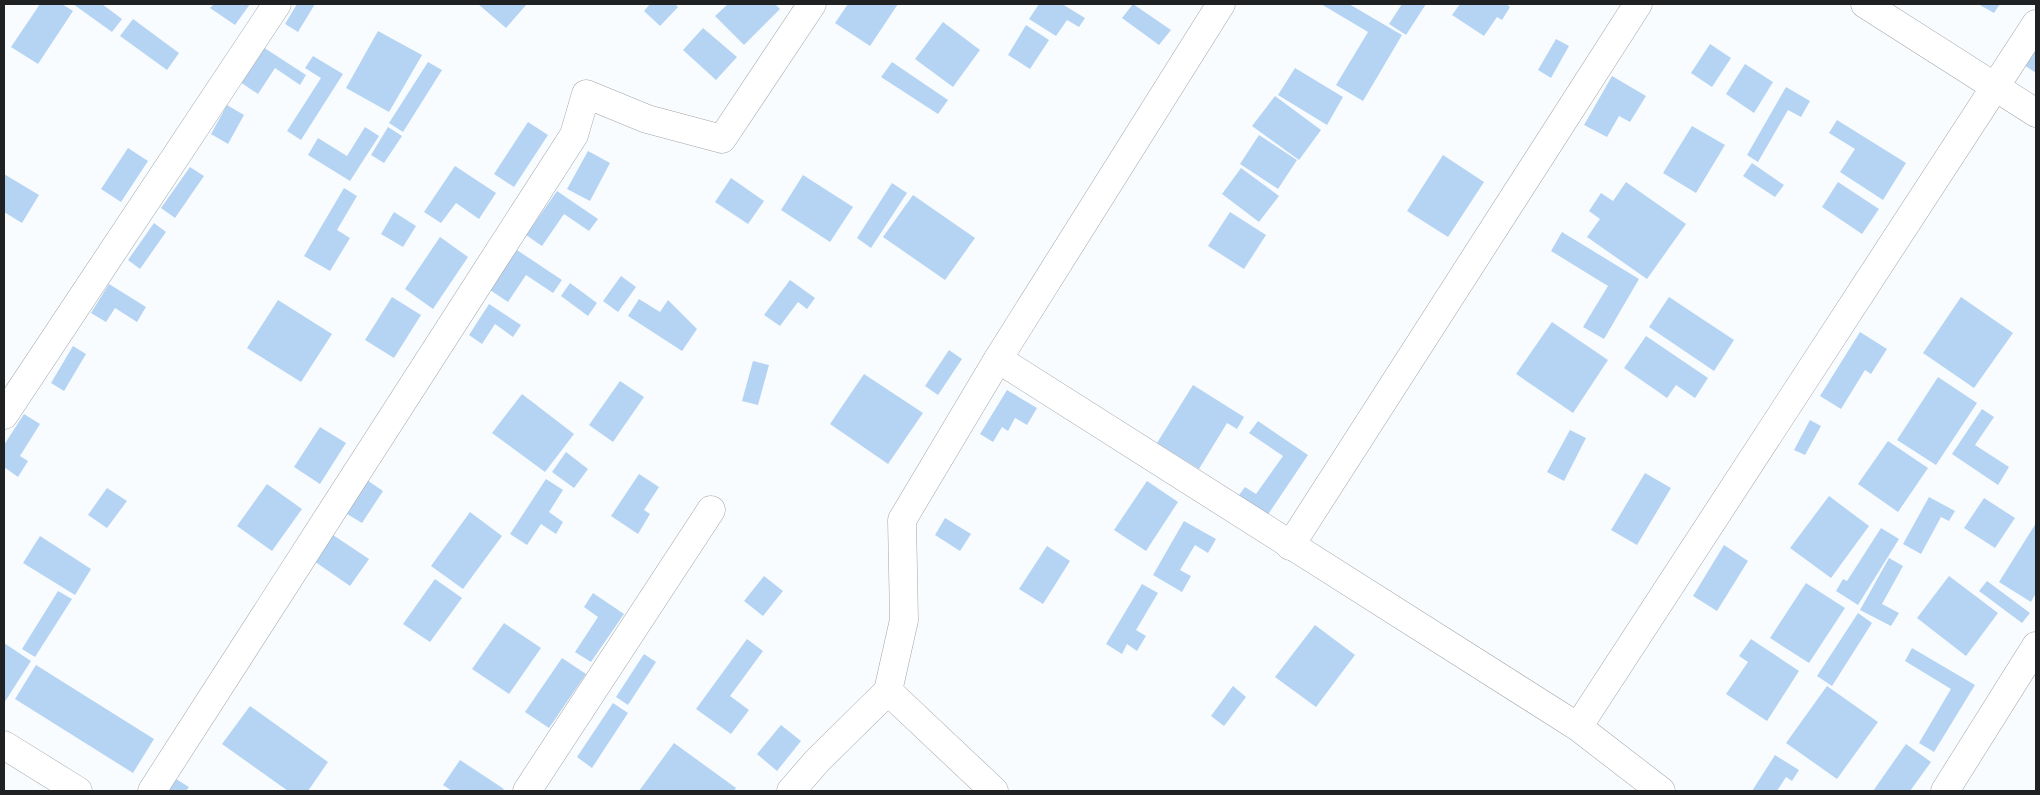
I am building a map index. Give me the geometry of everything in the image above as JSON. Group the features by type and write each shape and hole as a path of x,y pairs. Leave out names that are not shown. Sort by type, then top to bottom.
{"street":[{"path":"4,415 277,4"},
{"path":"152,791 574,135 586,94 647,119 722,139 812,4"},
{"path":"792,791 817,761 888,691 904,620 902,520 998,359 1221,4"},
{"path":"1290,546 1638,4"},
{"path":"1865,4 2036,113"},
{"path":"1578,727 2036,24"},
{"path":"998,359 1578,727 1661,791"},
{"path":"527,791 711,510"},
{"path":"1945,791 2036,646"},
{"path":"888,691 994,791"},
{"path":"4,745 78,791"}],"building":[{"path":"40,4 62,4 73,11 38,64 11,47"},
{"path":"73,4 102,4 122,19 112,32"},
{"path":"214,4 250,4 235,25 210,8"},
{"path":"297,4 315,4 298,32 285,24"},
{"path":"478,4 527,4 506,28"},
{"path":"650,4 675,4 678,7 660,26 644,11"},
{"path":"728,4 775,4 780,9 744,45 715,16"},
{"path":"848,4 898,4 870,46 835,23"},
{"path":"1039,4 1062,4 1085,18 1079,27 1067,20 1056,36 1029,19"},
{"path":"1133,4 1171,30 1159,45 1122,18"},
{"path":"1321,4 1349,4 1402,35 1363,101 1336,85 1368,32"},
{"path":"1402,4 1426,4 1406,35 1389,24"},
{"path":"1460,4 1506,4 1510,7 1502,20 1497,17 1484,36 1452,15"},
{"path":"1978,4 2000,4 1994,13"},
{"path":"133,19 179,53 167,70 120,36"},
{"path":"943,22 980,50 953,87 915,59"},
{"path":"1026,25 1049,40 1030,69 1008,55"},
{"path":"703,28 737,57 716,80 683,50"},
{"path":"378,31 422,55 389,112 346,88"},
{"path":"1556,39 1569,46 1551,78 1538,70"},
{"path":"1710,44 1731,58 1712,87 1691,73"},
{"path":"2036,46 2036,73 2024,65"},
{"path":"263,47 306,75 300,85 275,68 258,94 240,82"},
{"path":"313,56 343,74 301,140 287,131 321,78 305,68"},
{"path":"428,62 442,70 403,132 389,123"},
{"path":"892,62 948,100 938,114 881,77"},
{"path":"1745,64 1773,82 1754,113 1726,94"},
{"path":"1295,68 1343,97 1327,125 1278,95"},
{"path":"1612,76 1646,96 1630,122 1619,116 1607,137 1584,125"},
{"path":"1786,87 1810,101 1801,117 1788,110 1758,162 1747,155"},
{"path":"1275,96 1321,130 1299,160 1252,126"},
{"path":"227,105 244,115 228,144 211,134"},
{"path":"1837,120 1906,163 1883,200 1840,172 1855,149 1829,133"},
{"path":"528,122 548,135 514,187 494,174"},
{"path":"1692,126 1725,145 1696,193 1663,173"},
{"path":"365,127 379,136 350,181 308,155 318,138 347,156"},
{"path":"388,127 402,136 384,163 371,155"},
{"path":"1259,135 1297,160 1278,189 1240,164"},
{"path":"128,148 148,161 121,202 101,189"},
{"path":"588,151 610,163 590,201 567,189"},
{"path":"1443,155 1484,182 1448,237 1407,211"},
{"path":"1752,163 1784,185 1775,197 1743,176"},
{"path":"455,166 496,193 479,219 456,203 441,223 424,212"},
{"path":"190,167 204,176 175,218 161,208"},
{"path":"1241,168 1279,196 1259,222 1222,194"},
{"path":"4,174 39,195 22,223 4,212"},
{"path":"803,175 853,207 830,242 781,210"},
{"path":"731,178 764,201 748,224 715,202"},
{"path":"1626,182 1686,224 1647,279 1587,237 1600,219 1589,211 1601,193 1613,201"},
{"path":"1838,182 1879,209 1862,234 1822,207"},
{"path":"892,183 907,193 871,248 857,238"},
{"path":"344,188 357,196 337,230 350,238 330,271 304,256"},
{"path":"557,191 598,219 589,231 564,214 542,246 526,235"},
{"path":"913,195 975,238 945,280 883,237"},
{"path":"394,212 416,226 403,247 381,234"},
{"path":"1230,212 1266,235 1244,269 1208,246"},
{"path":"154,223 166,232 140,269 128,260"},
{"path":"1562,232 1639,279 1604,339 1583,327 1608,286 1551,251"},
{"path":"440,237 468,257 433,309 405,289"},
{"path":"517,250 562,280 553,293 526,275 508,302 490,290"},
{"path":"621,276 636,287 618,312 603,301"},
{"path":"790,280 815,298 807,309 798,302 780,326 764,315"},
{"path":"570,283 597,303 588,316 561,296"},
{"path":"109,284 146,307 137,322 115,308 106,322 91,313"},
{"path":"392,297 421,315 394,358 365,340"},
{"path":"1669,297 1734,340 1714,371 1649,327"},
{"path":"1961,297 2013,333 1974,388 1923,353"},
{"path":"639,299 660,312 668,300 697,329 682,351 628,316"},
{"path":"278,300 332,334 301,382 247,348"},
{"path":"489,304 521,325 513,337 495,324 482,344 469,335"},
{"path":"1552,322 1608,360 1573,413 1516,374"},
{"path":"1860,332 1887,349 1871,374 1865,370 1841,409 1820,396"},
{"path":"1646,336 1708,378 1695,398 1676,385 1667,398 1624,368"},
{"path":"73,346 86,354 64,391 51,383"},
{"path":"949,350 962,359 938,395 925,386"},
{"path":"753,361 769,365 758,405 742,401"},
{"path":"864,374 923,413 888,464 830,424"},
{"path":"1938,377 1977,403 1936,465 1897,440"},
{"path":"620,381 644,397 613,442 589,425"},
{"path":"1193,385 1244,417 1237,429 1227,423 1199,469 1157,443"},
{"path":"1007,390 1037,408 1027,425 1015,418 1008,431 1002,427 993,442 980,434"},
{"path":"522,394 574,434 545,472 492,433"},
{"path":"1982,409 1994,417 1975,445 2009,467 1998,485 1952,454"},
{"path":"24,414 40,424 20,456 28,461 18,477 4,467 4,445"},
{"path":"1810,420 1821,426 1805,455 1794,450"},
{"path":"1258,421 1308,455 1265,519 1236,499 1245,487 1256,494 1283,456 1249,433"},
{"path":"320,427 346,443 320,484 294,467"},
{"path":"1570,430 1586,438 1564,481 1547,472"},
{"path":"1888,441 1928,468 1898,512 1858,484"},
{"path":"566,452 588,469 574,488 552,472"},
{"path":"1645,473 1671,488 1637,545 1611,530"},
{"path":"639,474 659,487 644,510 650,514 638,534 611,516"},
{"path":"364,478 383,491 362,523 342,511"},
{"path":"546,479 563,490 549,512 563,522 556,534 541,524 527,545 510,534"},
{"path":"1147,481 1178,502 1146,551 1114,530"},
{"path":"267,484 302,509 272,551 237,526"},
{"path":"107,488 127,501 107,528 88,515"},
{"path":"1829,496 1869,526 1831,578 1790,548"},
{"path":"1929,497 1955,511 1949,521 1941,517 1921,554 1903,544"},
{"path":"1984,498 2015,518 1995,548 1964,528"},
{"path":"470,512 502,536 463,589 431,566"},
{"path":"945,518 971,534 960,551 935,535"},
{"path":"1184,521 1216,539 1208,553 1195,545 1180,570 1191,576 1182,592 1153,575"},
{"path":"2036,523 2036,593 2031,602 1999,582"},
{"path":"1881,528 1899,539 1858,605 1836,591 1843,579 1847,581"},
{"path":"333,535 369,559 350,586 314,561"},
{"path":"40,536 91,569 75,595 23,563"},
{"path":"1724,545 1748,561 1717,611 1693,596"},
{"path":"1047,546 1070,561 1043,604 1019,589"},
{"path":"1889,558 1903,566 1882,604 1899,613 1891,626 1860,610"},
{"path":"764,576 783,591 763,616 744,601"},
{"path":"1949,576 1998,613 1966,656 1917,618"},
{"path":"435,579 462,598 430,642 403,624"},
{"path":"1987,581 2030,613 2022,623 1979,591"},
{"path":"1806,583 1845,608 1809,663 1770,638"},
{"path":"1142,584 1158,593 1136,630 1146,636 1137,651 1127,644 1122,654 1106,644"},
{"path":"58,591 72,599 35,657 22,649"},
{"path":"593,593 624,614 591,662 575,652 598,617 584,607"},
{"path":"1858,613 1872,623 1832,686 1817,676"},
{"path":"504,623 541,648 509,694 472,669"},
{"path":"1315,625 1355,655 1316,707 1275,677"},
{"path":"747,639 763,651 730,696 749,710 731,734 696,709"},
{"path":"1751,639 1799,671 1767,721 1726,694 1748,662 1739,656"},
{"path":"4,643 31,661 4,703"},
{"path":"1912,648 1975,685 1934,752 1919,743 1951,689 1905,661"},
{"path":"644,654 656,662 628,705 616,697"},
{"path":"562,658 586,674 549,728 525,712"},
{"path":"36,665 154,739 133,773 15,699"},
{"path":"1233,686 1246,697 1224,726 1211,716"},
{"path":"1827,686 1878,722 1837,779 1786,743"},
{"path":"613,703 628,713 592,768 577,757"},
{"path":"250,706 328,762 308,791 288,791 222,744"},
{"path":"781,725 801,741 777,771 757,754"},
{"path":"674,743 736,788 734,791 639,791"},
{"path":"1906,744 1931,762 1910,791 1873,791"},
{"path":"1775,755 1799,770 1792,781 1786,777 1777,791 1752,791"},
{"path":"460,760 504,789 502,791 452,791 443,785"},
{"path":"171,776 189,787 186,791 161,791"}]}
